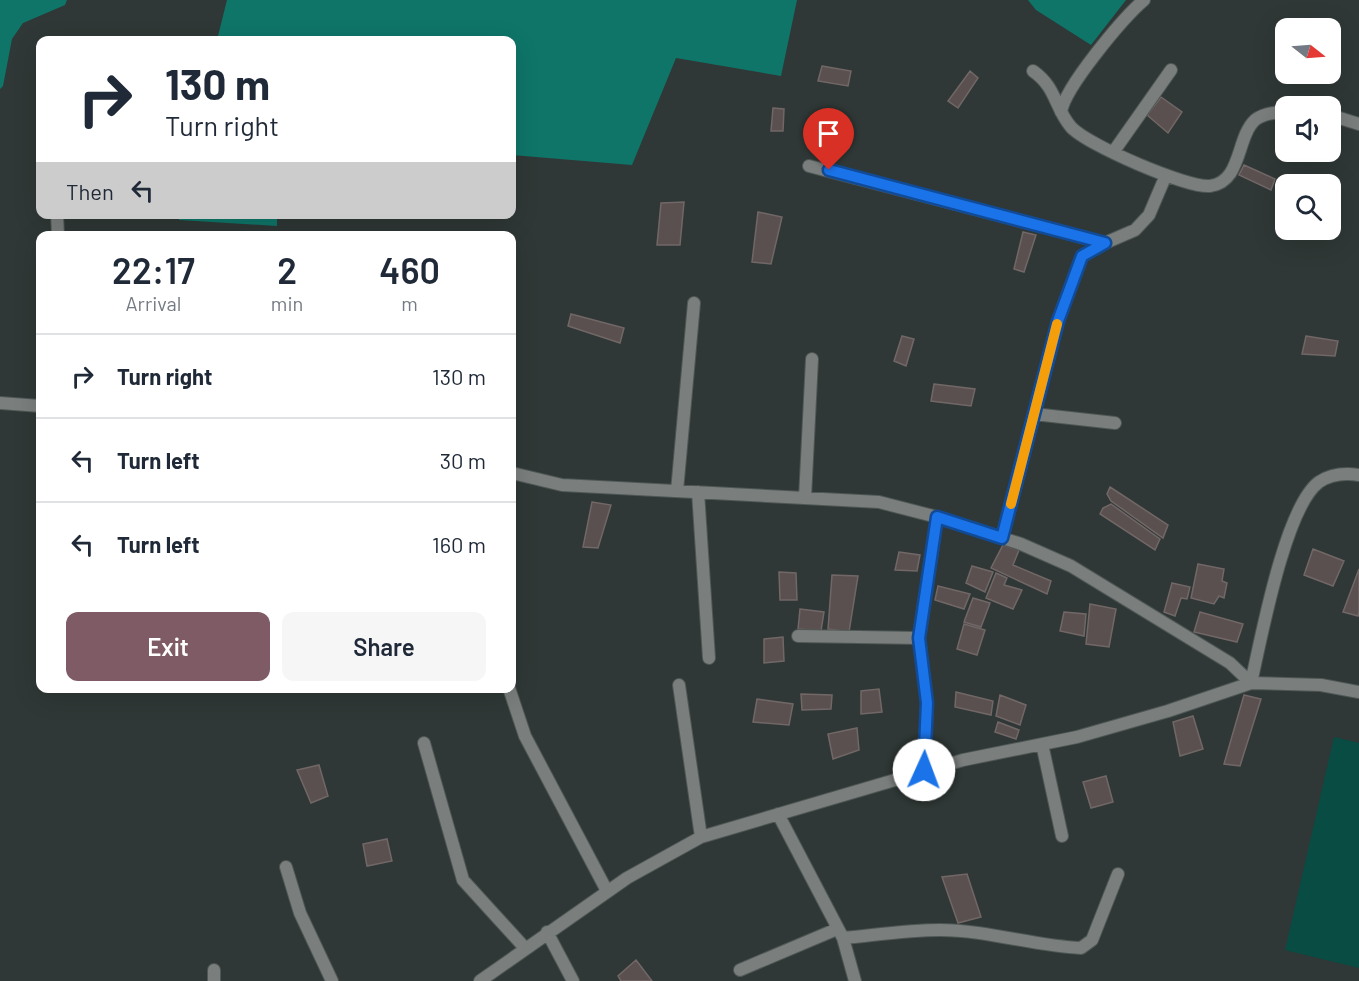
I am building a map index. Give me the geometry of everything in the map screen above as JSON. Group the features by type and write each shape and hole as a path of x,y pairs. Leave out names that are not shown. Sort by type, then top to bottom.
{"street":[{"path":"1061,112 1063,101 1099,51 1144,0"},
{"path":"1114,152 1171,70"},
{"path":"1033,71 1046,80 1061,112 1073,129 1114,152 1182,182 1206,186 1216,185 1226,179 1254,121 1268,113 1275,113"},
{"path":"1341,118 1359,124"},
{"path":"809,166 1105,243"},
{"path":"1002,538 1058,321 1082,256 1135,230 1149,215 1166,175"},
{"path":"676,491 694,303"},
{"path":"805,498 812,359"},
{"path":"0,403 36,406"},
{"path":"1034,414 1115,423"},
{"path":"516,474 562,485 879,502 937,517 1021,544 1071,566 1230,663 1251,683"},
{"path":"1251,683 1284,548 1302,502 1319,482 1335,475 1359,475"},
{"path":"698,492 709,658"},
{"path":"924,770 927,703 919,638 937,517"},
{"path":"798,636 919,638"},
{"path":"480,981 627,878 702,837 924,770 1077,737 1168,711 1251,683 1321,684 1359,692"},
{"path":"678,685 702,837"},
{"path":"511,693 525,736 607,891"},
{"path":"424,743 463,879 525,948"},
{"path":"1042,744 1062,836"},
{"path":"778,814 840,933 855,981"},
{"path":"286,867 300,913 332,981"},
{"path":"740,970 840,933 940,930 1081,948 1092,940 1118,874"},
{"path":"547,932 573,981"}],"green space":[{"path":"0,0 67,0 65,5 23,23 12,39 3,86 0,89"},
{"path":"227,0 797,0 781,76 676,58 632,165 516,155 516,36 218,36"},
{"path":"1028,0 1126,0 1091,45 1036,10"},
{"path":"277,219 277,226 179,220"},
{"path":"1334,737 1359,743 1359,968 1285,950"}],"building":[{"path":"822,66 851,71 848,86 818,81"},
{"path":"970,71 978,78 958,108 948,101"},
{"path":"1161,97 1182,112 1168,133 1147,115"},
{"path":"773,108 784,109 783,131 771,131"},
{"path":"1244,165 1275,179 1271,190 1239,175"},
{"path":"684,202 680,245 657,245 661,203"},
{"path":"758,212 782,217 771,264 752,262"},
{"path":"1023,232 1036,235 1024,272 1014,269"},
{"path":"571,314 624,328 620,343 568,326"},
{"path":"902,336 914,339 906,366 894,361"},
{"path":"1306,336 1338,341 1335,356 1302,354"},
{"path":"934,384 975,389 971,406 931,401"},
{"path":"1110,487 1168,525 1163,538 1111,501 1107,494"},
{"path":"592,502 611,505 598,548 583,547"},
{"path":"1111,504 1160,539 1155,550 1100,514 1103,508"},
{"path":"1003,545 1019,550 1013,565 1051,581 1047,594 991,568"},
{"path":"1313,549 1344,561 1333,586 1304,575"},
{"path":"899,552 920,555 917,571 895,570"},
{"path":"1198,564 1224,569 1222,581 1227,583 1224,598 1219,596 1214,604 1191,598"},
{"path":"972,566 993,572 985,592 966,583"},
{"path":"1359,569 1359,612 1358,616 1343,612"},
{"path":"779,572 796,573 797,600 780,600"},
{"path":"996,573 1007,578 1004,585 1022,590 1013,609 986,598"},
{"path":"832,575 858,576 849,632 828,629"},
{"path":"1172,583 1190,587 1187,599 1181,598 1175,616 1164,612"},
{"path":"938,586 970,594 964,609 935,600"},
{"path":"973,598 990,603 981,627 964,622"},
{"path":"1090,604 1116,609 1109,647 1086,644"},
{"path":"800,609 824,612 821,631 798,629"},
{"path":"1064,612 1086,614 1084,636 1060,631"},
{"path":"1200,612 1243,624 1237,642 1194,632"},
{"path":"964,624 985,630 977,655 957,649"},
{"path":"783,637 784,661 764,663 764,639"},
{"path":"879,689 882,712 861,714 861,691"},
{"path":"956,692 993,701 991,715 955,707"},
{"path":"801,694 832,695 831,709 802,710"},
{"path":"1000,695 1026,705 1020,725 996,716"},
{"path":"1244,695 1261,699 1240,766 1224,764"},
{"path":"757,699 793,704 789,725 753,722"},
{"path":"1193,716 1203,749 1180,756 1173,722"},
{"path":"998,722 1019,730 1016,739 995,732"},
{"path":"857,728 859,750 833,759 828,734"},
{"path":"319,765 328,796 311,803 297,770"},
{"path":"1106,776 1113,802 1091,808 1083,782"},
{"path":"387,839 392,861 367,866 363,844"},
{"path":"967,874 981,917 958,923 942,877"},
{"path":"636,960 652,981 621,981 618,976"}],"slow traffic":[{"path":"1011,504 1057,324"}],"route":[{"path":"829,170 1105,243 1082,256 1058,321 1002,538 937,517 919,638 927,703 924,770"}]}
